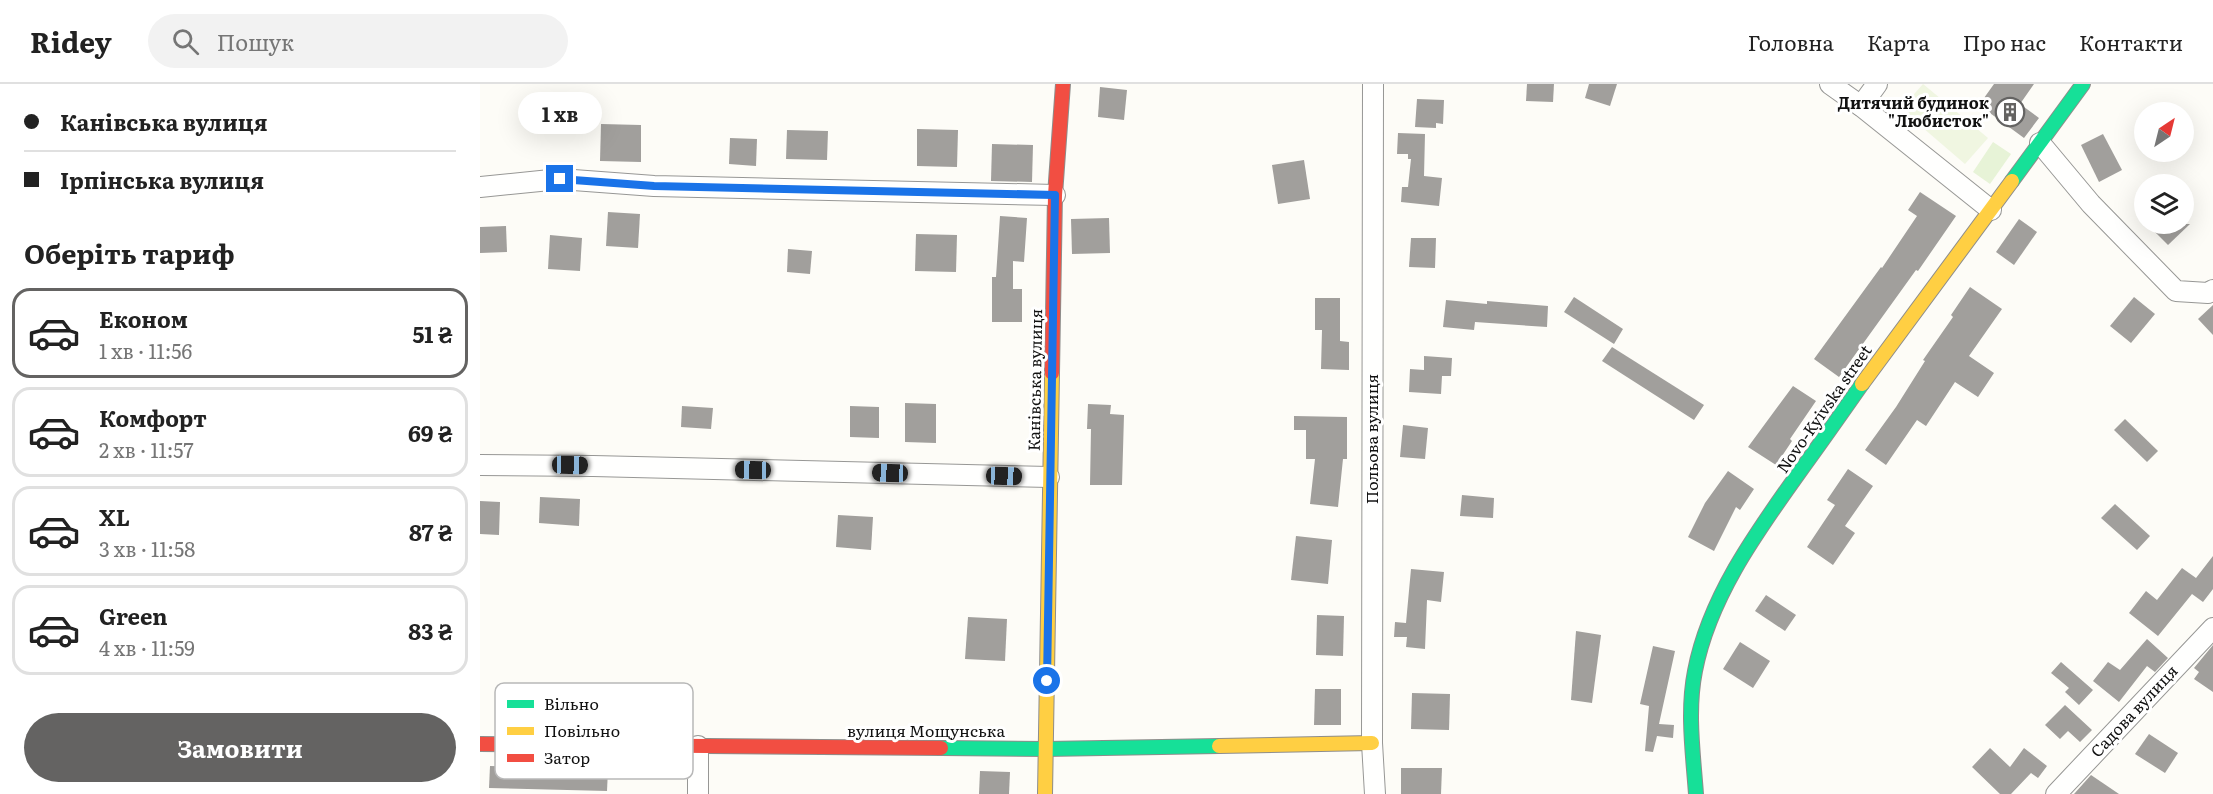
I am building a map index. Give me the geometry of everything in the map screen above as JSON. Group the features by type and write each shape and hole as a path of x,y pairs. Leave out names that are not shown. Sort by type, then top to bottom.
{"street":[{"name":"Канівська вулиця","path":"1045,794 1055,195 1063,84"},
{"name":"Польова вулиця","path":"1373,84 1372,743 1375,794"},
{"path":"1830,84 1991,210"},
{"path":"1861,106 1877,84"},
{"name":"Novo-Kyivska street","path":"1696,794 1691,706 1699,655 1719,599 1747,548 1878,359 2083,84"},
{"path":"2040,143 2091,204 2175,291 2208,293 2213,290"},
{"path":"480,187 560,179 654,186 1055,195"},
{"path":"480,465 1049,477"},
{"name":"Садова вулиця","path":"2056,794 2213,628"},
{"name":"вулиця Мощунська","path":"693,746 1046,749 1372,743"},
{"name":"вулиця Мощунська","path":"480,744 495,744"},
{"path":"698,746 698,794"}],"green space":[{"path":"1923,84 1988,138 1965,164 1901,109"},
{"path":"1993,142 2011,154 1990,184 1973,172"}],"building":[{"path":"1527,84 1554,84 1553,102 1526,101"},
{"path":"1589,84 1617,84 1610,106 1585,98"},
{"name":"Дитячий будинок \"Любисток\"","path":"1994,84 2034,84 2020,104 2039,118 2024,138 1979,105"},
{"path":"1100,87 1127,90 1124,120 1098,117"},
{"path":"1417,99 1444,100 1443,124 1436,123 1436,128 1415,127"},
{"path":"601,124 641,125 641,162 600,161"},
{"path":"917,129 958,130 957,167 917,166"},
{"path":"787,130 828,131 827,160 786,159"},
{"path":"1398,133 1425,134 1424,176 1442,178 1439,206 1401,202 1402,187 1408,187 1411,159 1408,159 1408,154 1397,154"},
{"path":"2103,134 2122,170 2099,182 2081,145"},
{"path":"730,138 757,139 756,166 729,164"},
{"path":"992,144 1033,145 1032,182 991,181"},
{"path":"1304,160 1310,199 1278,204 1272,165"},
{"path":"1920,192 1956,216 1839,377 1814,359 1882,268 1917,216 1908,210"},
{"path":"608,212 640,214 638,248 606,246"},
{"path":"1000,216 1027,218 1024,262 1013,261 1013,289 1022,289 1022,322 992,322 992,277 996,277"},
{"path":"1109,218 1110,253 1072,254 1071,219"},
{"path":"2019,219 2037,232 2014,265 1996,252"},
{"path":"506,226 507,252 480,253 480,227"},
{"path":"916,234 957,235 956,272 915,271"},
{"path":"2157,234 2180,234 2168,245"},
{"path":"550,235 582,238 580,271 548,269"},
{"path":"1411,238 1436,238 1435,268 1409,267"},
{"path":"788,249 812,251 810,274 787,272"},
{"path":"1970,287 2002,309 1969,356 1994,373 1978,397 1955,382 1926,426 1917,420 1886,465 1865,450 1896,407"},
{"path":"1574,297 1623,329 1614,344 1564,312"},
{"path":"2134,297 2155,314 2131,343 2110,326"},
{"path":"1315,298 1340,298 1340,341 1349,342 1349,370 1321,369 1322,330 1315,330"},
{"path":"1446,300 1548,306 1547,327 1475,322 1474,330 1443,327"},
{"path":"2213,305 2213,335 2198,319"},
{"path":"1612,347 1704,405 1694,420 1602,361"},
{"path":"1424,356 1452,358 1451,376 1442,376 1441,394 1409,392 1410,369 1424,370"},
{"path":"1793,386 1816,401 1790,439 1792,441 1776,465 1748,447"},
{"path":"905,403 936,404 936,443 905,442"},
{"path":"1088,404 1111,405 1110,414 1124,415 1122,485 1090,485 1091,429 1087,429"},
{"path":"682,406 713,408 711,429 681,427"},
{"path":"850,406 879,407 879,438 850,437"},
{"path":"1294,416 1347,417 1347,459 1343,459 1338,507 1310,504 1315,459 1306,459 1306,430 1294,430"},
{"path":"2125,419 2158,451 2147,462 2114,430"},
{"path":"1403,425 1428,428 1425,459 1400,457"},
{"path":"1848,469 1873,486 1845,526 1855,533 1833,565 1807,547 1835,505 1827,500"},
{"path":"1728,471 1754,489 1740,510 1736,507 1714,551 1688,537 1705,503"},
{"path":"1462,495 1494,498 1493,518 1460,516"},
{"path":"540,497 580,499 579,526 539,523"},
{"path":"480,501 500,502 499,535 480,534"},
{"path":"2115,504 2150,536 2137,550 2101,518"},
{"path":"838,515 873,517 871,550 836,547"},
{"path":"1296,536 1332,540 1328,584 1291,580"},
{"path":"2213,556 2213,589 2203,602 2192,594 2158,636 2129,613 2146,591 2157,600 2182,568 2196,578"},
{"path":"1411,569 1444,572 1441,602 1427,600 1425,649 1406,647 1407,637 1394,637 1395,622 1406,623"},
{"path":"1766,595 1796,615 1785,631 1755,611"},
{"path":"1317,615 1344,616 1343,656 1316,655"},
{"path":"968,617 1007,619 1005,661 965,659"},
{"path":"1576,631 1601,635 1592,703 1571,700"},
{"path":"2147,639 2168,658 2155,672 2147,666 2119,702 2093,681 2108,662 2120,670"},
{"path":"1740,642 1770,661 1753,688 1723,669"},
{"path":"2213,645 2213,692 2194,679 2199,672 2194,668"},
{"path":"1653,646 1675,651 1659,724 1674,725 1673,738 1657,736 1653,752 1645,751 1649,706 1640,704"},
{"path":"2061,662 2093,690 2079,705 2065,692 2069,688 2051,673"},
{"path":"1315,689 1341,689 1341,725 1314,725"},
{"path":"1412,693 1450,694 1449,730 1411,729"},
{"path":"2065,705 2092,730 2080,742 2068,731 2060,739 2045,725"},
{"path":"2149,734 2178,753 2165,773 2135,754"},
{"path":"1990,748 2010,767 2024,748 2047,766 2038,778 2031,773 2011,794 2000,794 1972,767"},
{"path":"490,766 495,766 495,779 608,779 607,791 489,788"},
{"path":"1401,768 1442,768 1441,794 1401,794"},
{"path":"980,771 1010,772 1009,794 979,794"},
{"path":"2091,775 2119,794 2074,794"}],"traffic: fast":[{"path":"2012,181 2083,84"},
{"path":"1696,794 1691,701 1695,671 1711,618 1736,567 1751,543 1862,384"},
{"path":"941,748 1219,746"}],"traffic: slow":[{"path":"1862,384 2012,181"},
{"path":"1045,794 1052,373"},
{"path":"1219,746 1372,743"}],"traffic: jam":[{"path":"1052,373 1055,195 1063,84"},
{"path":"480,744 495,744"},
{"path":"693,746 941,748"}],"place":[{"name":"Дитячий будинок \"Любисток\"","path":"2010,112"}],"route":[{"path":"560,179 654,186 1055,195 1047,681"}]}
